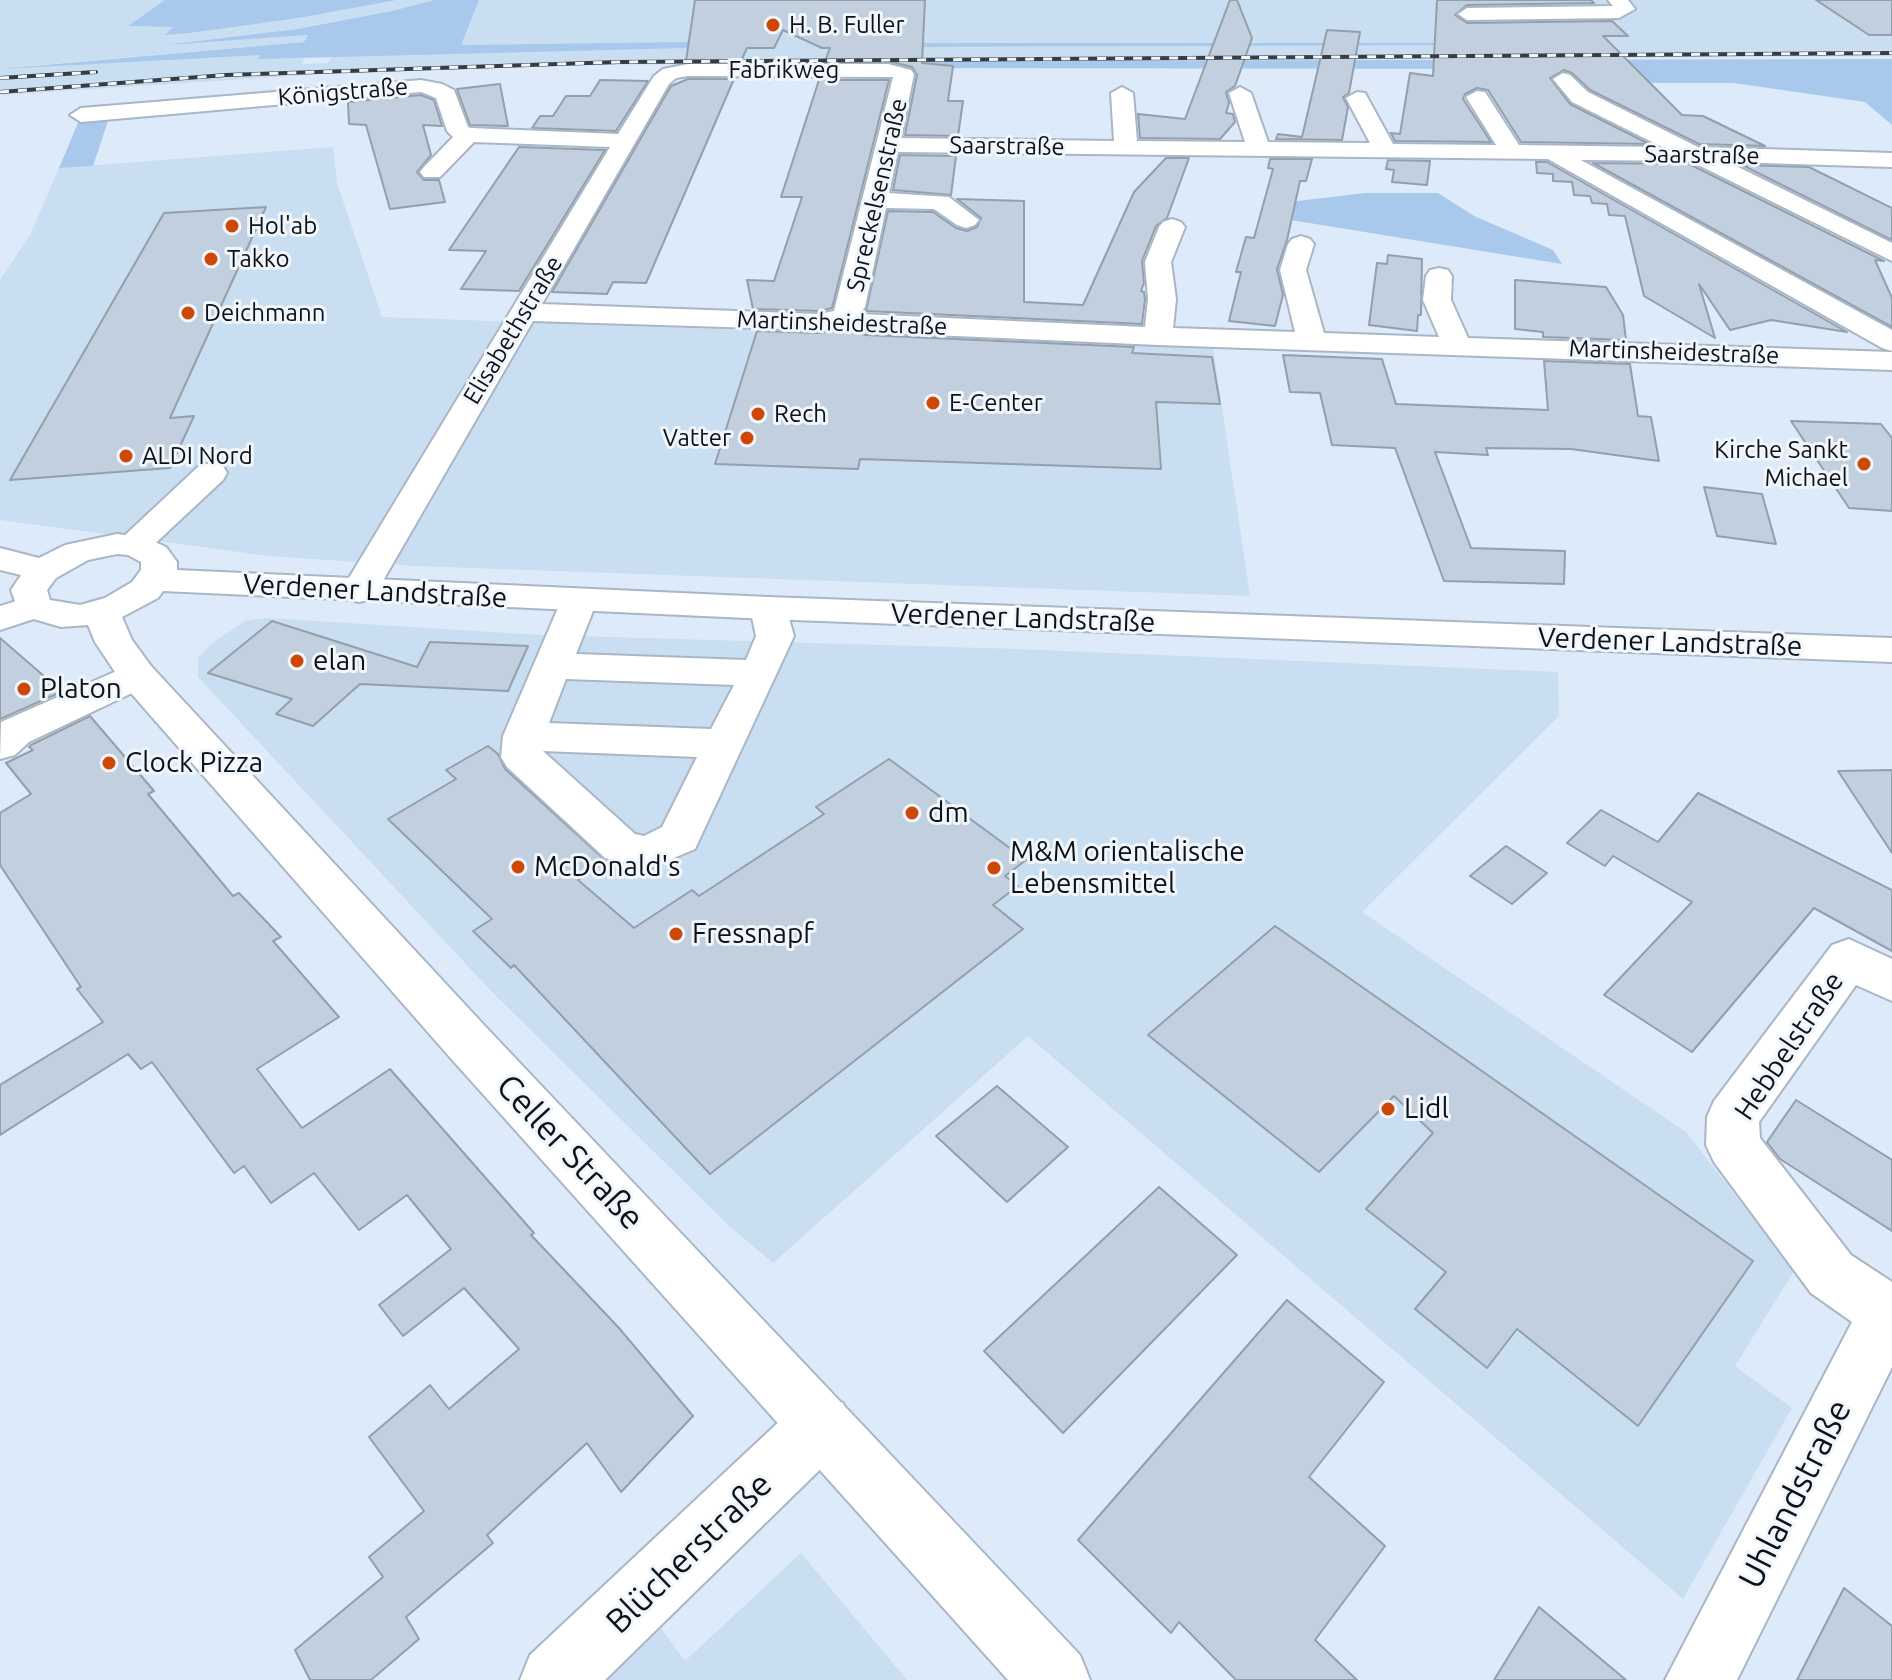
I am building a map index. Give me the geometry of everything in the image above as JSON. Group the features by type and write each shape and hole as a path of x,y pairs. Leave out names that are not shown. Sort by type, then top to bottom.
{"street":[{"path":"1461,7 1619,12 1626,9 1617,0"},
{"path":"1461,7 1482,33"},
{"name":"Fabrikweg","path":"670,73 688,70 899,71"},
{"name":"Spreckelsenstraße","path":"843,318 851,307 904,79 899,71"},
{"name":"Elisabethstraße","path":"359,591 661,80 670,73"},
{"path":"1563,79 1580,97 1892,253"},
{"name":"Königstraße","path":"81,115 421,86 435,88 446,95 458,131 468,135"},
{"path":"1122,93 1126,148"},
{"path":"1240,93 1259,149"},
{"path":"1477,97 1512,152"},
{"path":"1357,98 1386,151"},
{"path":"432,172 468,135 625,141"},
{"name":"Saarstraße","path":"888,145 1696,154 1892,160"},
{"path":"1551,152 1892,342"},
{"path":"876,200 940,202 966,220"},
{"path":"1158,336 1162,299 1158,262 1172,227"},
{"path":"1301,244 1293,270 1311,339"},
{"path":"1439,276 1437,300 1456,344"},
{"name":"Martinsheidestraße","path":"525,312 819,322 843,318 866,324 1158,336 1892,361"},
{"path":"134,545 211,473"},
{"path":"117,544 134,545 146,549 159,562 154,580 133,598 101,612 61,616 17,612 43,570 58,560 87,549 117,544"},
{"path":"0,559 43,570"},
{"name":"Verdener Landstraße","path":"154,580 579,601 1892,650"},
{"path":"579,601 523,736 522,757 621,847 648,853 679,838 775,636 768,608"},
{"name":"Celler Straße","path":"101,612 114,642 137,675 455,1028 1055,1680"},
{"path":"551,666 759,673"},
{"path":"0,745 15,732 137,675"},
{"path":"523,736 724,744"},
{"name":"Hebbelstraße","path":"1890,1314 1831,1274 1733,1145 1733,1117 1849,958 1892,982"},
{"name":"Uhlandstraße","path":"1700,1680 1890,1314"},
{"name":"Blücherstraße","path":"555,1680 821,1425"}],"shaded area":[{"path":"0,0 165,0 129,26 175,27 167,34 295,19 397,0 434,0 297,29 191,43 308,35 304,42 14,67 262,55 260,59 305,57 302,64 328,63 332,56 688,48 689,43 460,45 479,0 1456,0 1490,43 900,47 1528,45 1511,42 1476,0 1892,0 1892,56 573,65 323,74 0,95"},
{"path":"165,0 397,0 299,18 189,33 165,35 173,27 128,26"},
{"path":"434,0 479,0 461,45 689,42 688,48 258,59 261,55 0,69 304,42 308,35 166,45 297,29"},
{"path":"899,43 1490,43 1493,45 900,47"},
{"path":"1892,59 1892,125 1865,102 1734,83 1573,83 1548,69 895,68 915,61"},
{"path":"108,121 93,166 59,168 78,123"},
{"path":"333,147 337,183 382,317 1213,347 1250,596 416,566 269,556 0,520 0,280 30,235 59,168"},
{"path":"1365,193 1438,193 1474,216 1553,250 1562,264 1266,216 1263,205"},
{"path":"266,618 541,635 1019,649 1558,672 1559,716 1362,912 1686,1132 1794,1271 1735,1366 1792,1408 1683,1599 1028,1036 773,1263 729,1226 492,992 198,677 198,658 211,644 245,621"},
{"path":"801,1553 907,1680 599,1680 657,1623 685,1661"}],"building":[{"path":"695,0 925,0 922,63 953,66 948,101 963,101 958,136 905,135 917,75 912,67 888,61 825,61 830,48 822,48 783,30 774,48 747,48 741,61 686,61"},
{"path":"1230,0 1237,0 1252,38 1235,86 1226,92 1229,103 1226,113 1233,114 1235,122 1220,139 1140,138 1138,114 1185,119"},
{"path":"1437,0 1591,0 1594,3 1467,5 1455,15 1467,23 1612,21 1628,36 1603,36 1682,115 1703,116 1765,146 1699,144 1590,90 1572,73 1564,70 1550,78 1570,104 1649,144 1521,142 1488,90 1477,88 1465,94 1463,99 1491,142 1395,141 1391,133 1400,134 1410,73 1433,76"},
{"path":"1816,0 1892,0 1892,35 1869,35"},
{"path":"1327,30 1360,32 1349,93 1343,97 1348,107 1342,140 1276,139 1278,134 1302,137"},
{"path":"688,79 734,79 646,283 613,282 607,294 552,292 671,86"},
{"path":"600,80 648,81 616,131 532,128 540,116 553,116 566,96 590,96"},
{"path":"819,80 889,80 832,308 819,311 753,309 747,280 774,281 802,197 781,197"},
{"path":"500,84 508,126 470,125 457,89"},
{"path":"421,95 434,100 442,126 423,125 431,155 417,172 424,180 439,180 445,202 390,209 366,125 349,124 348,102"},
{"path":"519,147 605,150 519,291 461,289 486,251 449,250"},
{"path":"900,155 956,156 951,195 893,190"},
{"path":"1166,158 1189,158 1167,218 1156,226 1142,261 1144,283 1141,291 1145,299 1142,324 866,311 888,211 933,212 956,228 967,231 977,227 981,218 957,199 1024,201 1024,302 1083,305 1134,192"},
{"path":"1270,159 1312,159 1306,181 1300,181 1277,269 1283,295 1275,326 1229,321 1241,272 1236,272 1246,237 1254,238 1273,169 1268,168"},
{"path":"1388,160 1430,161 1427,185 1392,182 1394,170 1386,169"},
{"path":"1536,162 1547,162 1847,332 1771,320 1730,330 1699,284 1715,338 1644,296 1625,216 1609,215 1607,204 1592,203 1590,196 1574,195 1572,182 1553,181 1553,174 1537,173"},
{"path":"1593,163 1689,164 1884,261 1875,260 1892,298 1892,327"},
{"path":"1742,165 1809,167 1892,208 1892,240"},
{"path":"266,207 170,418 194,416 170,468 10,480 164,213"},
{"path":"1388,255 1422,259 1421,315 1418,315 1417,331 1369,325 1377,263 1387,264"},
{"path":"1515,280 1606,287 1623,315 1626,340 1543,337 1543,332 1515,329"},
{"name":"E-Center","path":"843,329 866,335 1134,347 1132,353 1212,357 1220,404 1156,402 1161,469 860,459 858,469 715,464 757,331 819,333"},
{"path":"1283,355 1382,359 1396,404 1548,410 1544,361 1630,364 1638,416 1651,417 1659,461 1571,449 1486,448 1488,455 1435,452 1471,548 1565,551 1564,584 1444,581 1395,448 1332,445 1320,393 1290,392"},
{"name":"Kirche Sankt Michael","path":"1791,421 1881,424 1892,438 1892,511 1849,508"},
{"path":"1704,487 1762,494 1776,544 1717,536"},
{"path":"272,621 417,667 430,642 528,646 508,691 360,684 313,726 276,714 292,699 208,673"},
{"path":"0,638 52,683 61,692 0,719"},
{"path":"90,716 154,791 148,794 233,896 239,893 281,937 273,941 339,1017 257,1069 302,1128 390,1069 534,1233 531,1235 619,1328 693,1416 621,1492 587,1443 487,1535 493,1543 406,1617 419,1639 371,1680 310,1680 295,1650 383,1577 369,1557 424,1511 369,1437 430,1385 449,1409 519,1349 464,1288 403,1336 379,1305 451,1249 407,1195 359,1230 314,1173 271,1203 244,1166 234,1173 152,1062 141,1069 128,1054 0,1135 0,1085 103,1022 77,989 81,987 0,865 0,813 31,794 6,763 33,750 29,747 31,745"},
{"path":"488,746 498,754 505,769 606,861 578,880 634,928 692,890 699,896 824,814 816,807 889,759 1026,860 1005,876 1018,886 993,905 1023,929 710,1174 514,965 511,968 473,931 492,919 388,819 456,779 446,770"},
{"path":"1892,770 1892,853 1838,771"},
{"path":"1698,793 1892,890 1892,951 1814,908 1692,1052 1604,995 1692,902 1613,856 1605,866 1567,843 1601,810 1658,842"},
{"path":"1506,846 1547,873 1512,904 1470,876"},
{"name":"Lidl","path":"1275,926 1753,1261 1638,1426 1517,1329 1487,1368 1415,1309 1446,1272 1366,1209 1433,1133 1394,1096 1319,1172 1148,1035"},
{"path":"997,1086 1068,1147 1007,1202 936,1136"},
{"path":"1796,1100 1892,1160 1892,1231 1780,1159 1767,1142"},
{"path":"1159,1187 1237,1255 1063,1433 984,1351"},
{"path":"1287,1300 1384,1382 1309,1477 1385,1546 1315,1640 1357,1680 1236,1680 1179,1622 1171,1633 1078,1540"},
{"path":"1844,1588 1892,1626 1892,1680 1797,1680"},
{"path":"1539,1607 1626,1680 1494,1680"}],"railway":[{"path":"0,92 226,75 619,62 1892,53"},
{"path":"0,78 96,72"}],"place":[{"name":"H. B. Fuller","path":"773,25"},
{"name":"Hol'ab","path":"232,226"},
{"name":"Takko","path":"211,259"},
{"name":"Deichmann","path":"188,313"},
{"name":"E-Center","path":"933,403"},
{"name":"Rech","path":"758,414"},
{"name":"Vatter","path":"747,438"},
{"name":"ALDI Nord","path":"126,456"},
{"name":"Kirche Sankt Michael","path":"1864,464"},
{"name":"elan","path":"297,661"},
{"name":"Platon","path":"24,689"},
{"name":"Clock Pizza","path":"109,763"},
{"name":"dm","path":"912,813"},
{"name":"McDonald's","path":"518,867"},
{"name":"M&M orientalische Lebensmittel","path":"994,868"},
{"name":"Fressnapf","path":"676,934"},
{"name":"Lidl","path":"1388,1109"}]}
